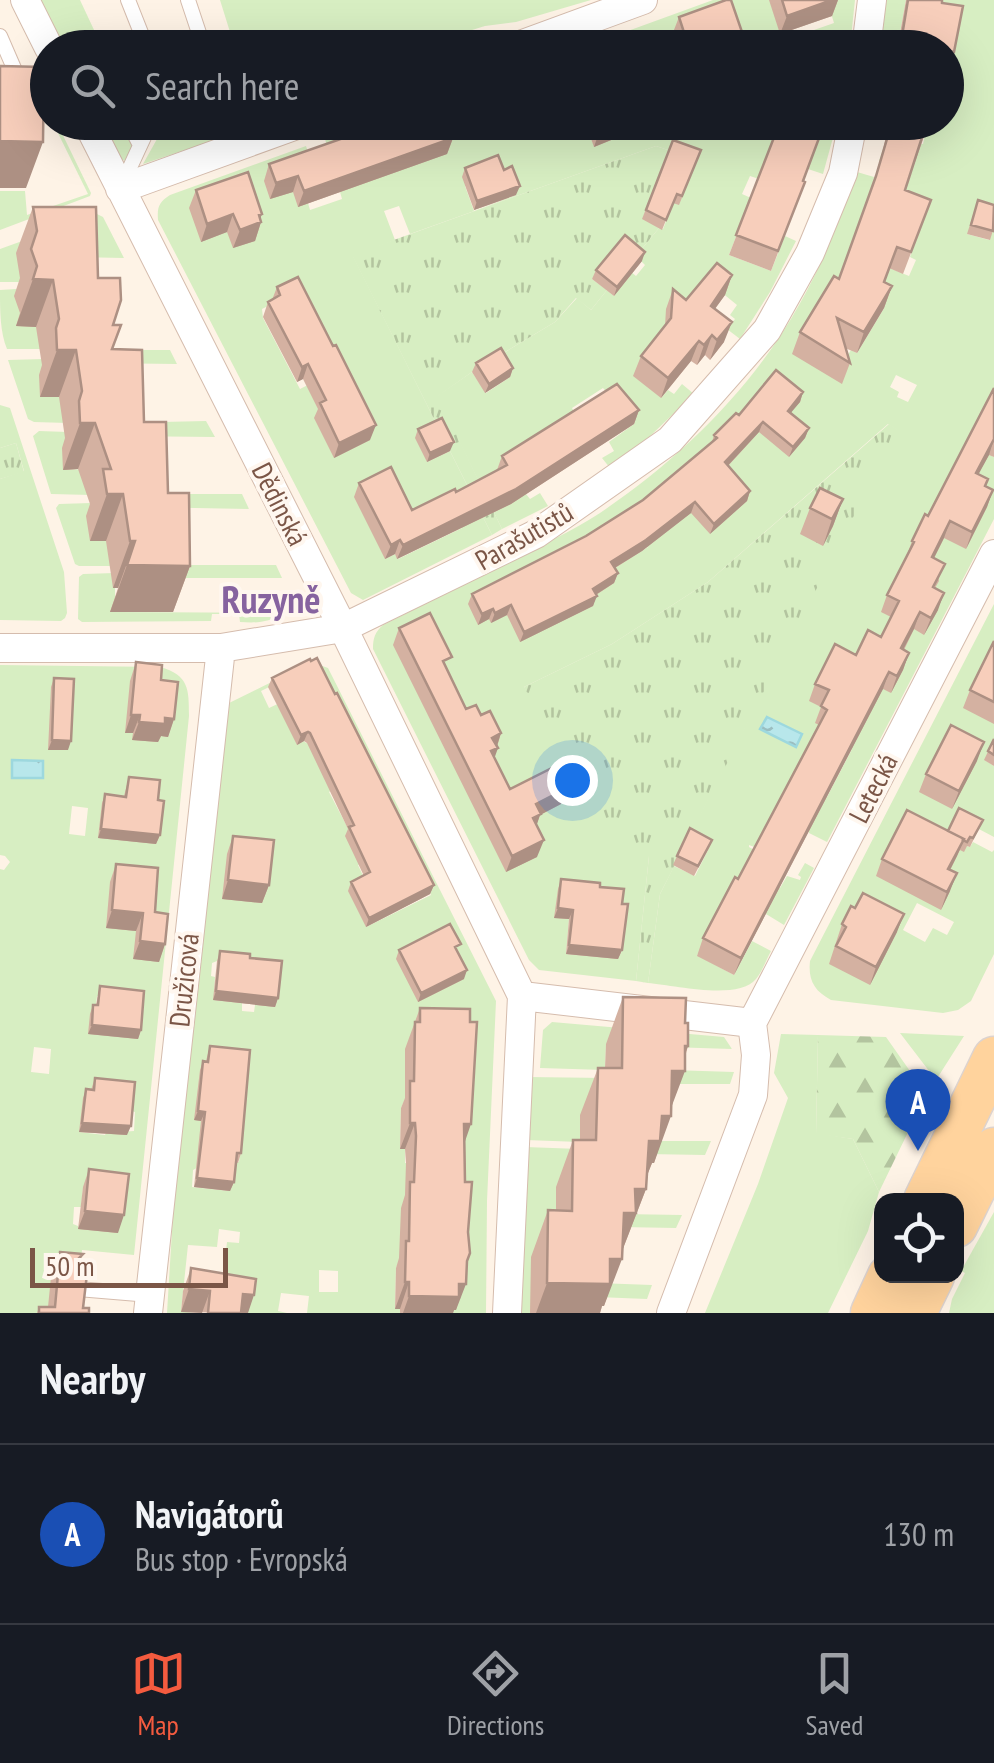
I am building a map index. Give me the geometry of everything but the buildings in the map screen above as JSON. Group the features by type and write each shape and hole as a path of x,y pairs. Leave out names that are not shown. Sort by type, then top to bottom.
{"main road":[{"path":"928,1193 994,1058"},
{"path":"964,1210 994,1149"},
{"path":"872,1313 886,1283"},
{"path":"915,1313 930,1283"}],"street":[{"path":"25,0 40,30"},
{"path":"561,30 643,0"},
{"path":"868,30 872,0"},
{"name":"Dědinská","path":"96,140 343,628 522,996"},
{"path":"120,190 256,140"},
{"name":"Parašutistů","path":"0,648 221,648 343,628 536,534 670,440 767,330 810,254 844,173 849,140"},
{"name":"Letecká","path":"752,1023 994,554"},
{"name":"Družicová","path":"149,1304 221,648"},
{"path":"507,1313 522,996 752,1023 756,1055 753,1095 672,1313"}],"lane":[{"path":"128,0 139,30"},
{"path":"188,0 198,30"},
{"path":"0,36 20,96 30,102"},
{"path":"20,96 30,95"},
{"path":"137,140 140,146"},
{"path":"120,190 143,140"},
{"path":"78,1289 149,1304"}],"green space":[{"path":"40,0 80,0 94,30 55,30"},
{"path":"220,0 591,0 472,30 229,30"},
{"path":"713,0 770,0 779,30 630,30"},
{"path":"827,0 855,0 852,30 814,30 834,23"},
{"path":"886,0 906,0 900,30 882,30"},
{"path":"940,0 994,0 994,215 967,234 989,240 994,222 994,396 968,444 994,457 994,519 827,842 809,830 757,848 749,845 756,851 746,870 780,888 787,876 800,880 798,875 805,863 814,868 784,925 766,914 697,955 734,975 752,941 771,951 758,976 747,986 721,990 648,983 660,894 674,866 695,876 708,850 688,838 897,430 888,424 708,582 612,644 524,687 649,856 636,981 539,970 529,960 373,649 375,636 383,625 600,513 658,470 712,420 759,365 808,289 857,172 874,177 871,192 910,171 879,161 883,149 917,155 924,140 964,140 964,30 942,30","holes":["866,205 923,222 910,257 916,260 909,276 882,265 883,259 850,246","827,298 884,308 857,353 851,350 838,371","896,375 917,385 908,402 897,397 899,392 890,387","629,517 648,547 608,572","819,732 852,749 827,797","569,919 614,958 566,954"]},
{"path":"61,140 65,140 90,196 0,230 0,191 25,191 27,215 88,194"},
{"path":"110,140 132,140 129,162 120,159"},
{"path":"156,140 215,140 143,164"},
{"path":"325,140 592,140 594,146 600,140 774,140 759,179 750,176 742,194 751,198 729,255 771,271 785,236 796,241 740,339 727,329 735,319 730,315 737,305 710,283 661,398 668,390 674,394 682,384 694,394 610,468 602,458 614,451 609,442 634,424 603,388 572,408 578,419 516,500 540,493 548,506 502,529 437,396 472,372 486,393 510,377 497,357 555,322 577,298 591,310 607,290 614,296 626,268 636,276 645,265 636,256 659,228 663,229 673,203 655,186 668,150 656,146 410,234 399,206 384,211 395,240 353,256 438,427 427,462 450,451 492,535 363,600 351,593 158,220 160,205 170,195 306,146 312,164 310,210 342,199","holes":["465,186 516,195 474,211","272,304 337,370 300,389 263,318 262,309","450,503 462,528 398,559 395,554 385,559 407,524"]},
{"path":"810,140 832,140 823,174 808,169"},
{"path":"656,146 668,150 643,218 659,228 636,256 601,268 592,279 607,290 591,310 576,298 555,322 438,396 502,529 492,535 352,255"},
{"path":"97,214 103,217 124,258 75,257 21,282 0,282 0,249"},
{"path":"16,289 45,326 40,349 7,349 0,290"},
{"path":"94,350 170,350 177,364 94,363"},
{"path":"44,359 63,397 68,423 28,419 8,360"},
{"path":"0,405 10,408 64,572 67,613 61,621 0,620 0,479 24,471 16,443 0,448"},
{"path":"206,421 215,437 117,436 117,423"},
{"path":"889,424 898,430 660,894 648,983 636,981 649,856 608,854 524,687 612,644 708,582"},
{"path":"39,431 68,432 67,469 91,470 91,495 51,494 33,436"},
{"path":"16,443 24,472 0,479 0,448"},
{"path":"140,494 242,494 249,509 141,507"},
{"path":"91,503 114,541 115,566 75,564 56,508 59,504"},
{"path":"173,565 276,565 282,578 164,578"},
{"path":"115,573 115,612 282,613 257,622 240,622 239,614 212,614 211,621 82,622 78,619 79,577"},
{"path":"994,604 994,742 985,760 994,766 994,837 956,817 967,846 973,842 994,850 994,954 971,1001 958,1010 943,1013 831,1000 813,984 810,961","holes":["917,903 954,922 947,935 933,928 925,942 903,930"]},
{"path":"314,663 328,668 496,1001 486,1313 450,1313 456,1310 404,1250 396,1268 395,1308 400,1313 307,1313 309,1296 281,1293 278,1311 287,1313 235,1313 221,1297 227,1242 239,1243 240,1232 219,1229 217,1247 188,1245 181,1311 194,1313 167,1313 174,1198 223,706","holes":["306,669 336,728 298,744 284,701 269,708 261,691","361,776 354,853 351,834 329,792","407,840 431,895 366,927 366,882 358,865","217,961 275,1006 255,1005 254,1012 242,1011 242,1003 214,1000 215,977 211,976 212,963","406,1049 425,1163 405,1163 405,1149 400,1149 401,1108 409,1090 405,1089","241,1145 230,1191 192,1187 193,1170","319,1270 338,1271 338,1292 319,1292"]},
{"path":"0,665 160,667 182,679 189,716 134,1255 82,1250 76,1313 0,1313 0,869 4,870 10,862 0,855","holes":["72,806 88,808 85,836 69,834","97,996 144,1001 143,1012 95,1015","34,1047 51,1049 49,1074 31,1072","90,1099 135,1112 134,1131 105,1135 79,1132","83,1188 126,1205 125,1214 79,1229 73,1224 74,1207 81,1207"]},
{"path":"552,1022 724,1037 732,1049 606,1045 605,1070 540,1068 543,1030"},
{"path":"900,1033 964,1036 936,1080"},
{"path":"781,1034 818,1035 816,1133 853,1139 879,1192 874,1193 868,1231 828,1313 705,1313 788,1098 774,1073"},
{"path":"818,1035 886,1037 929,1098 879,1192 853,1139 816,1134"},
{"path":"671,1070 734,1072 730,1084 679,1084"},
{"path":"528,1077 605,1078 580,1142 526,1140"},
{"path":"647,1141 711,1141 705,1155 646,1154"},
{"path":"525,1147 580,1149 555,1258 530,1313 519,1313"},
{"path":"994,1212 994,1313 949,1313 960,1283 964,1283 964,1266"},
{"path":"622,1214 682,1215 676,1228 621,1227"},
{"path":"597,1283 652,1285 647,1299 597,1297"}],"water":[{"path":"767,717 802,734 796,747 760,729"},
{"path":"12,760 43,761 43,778 12,778"}],"place":[{"name":"Navigátorů","path":"918,1151"}],"district":[{"name":"Ruzyně","path":"271,600"}]}
